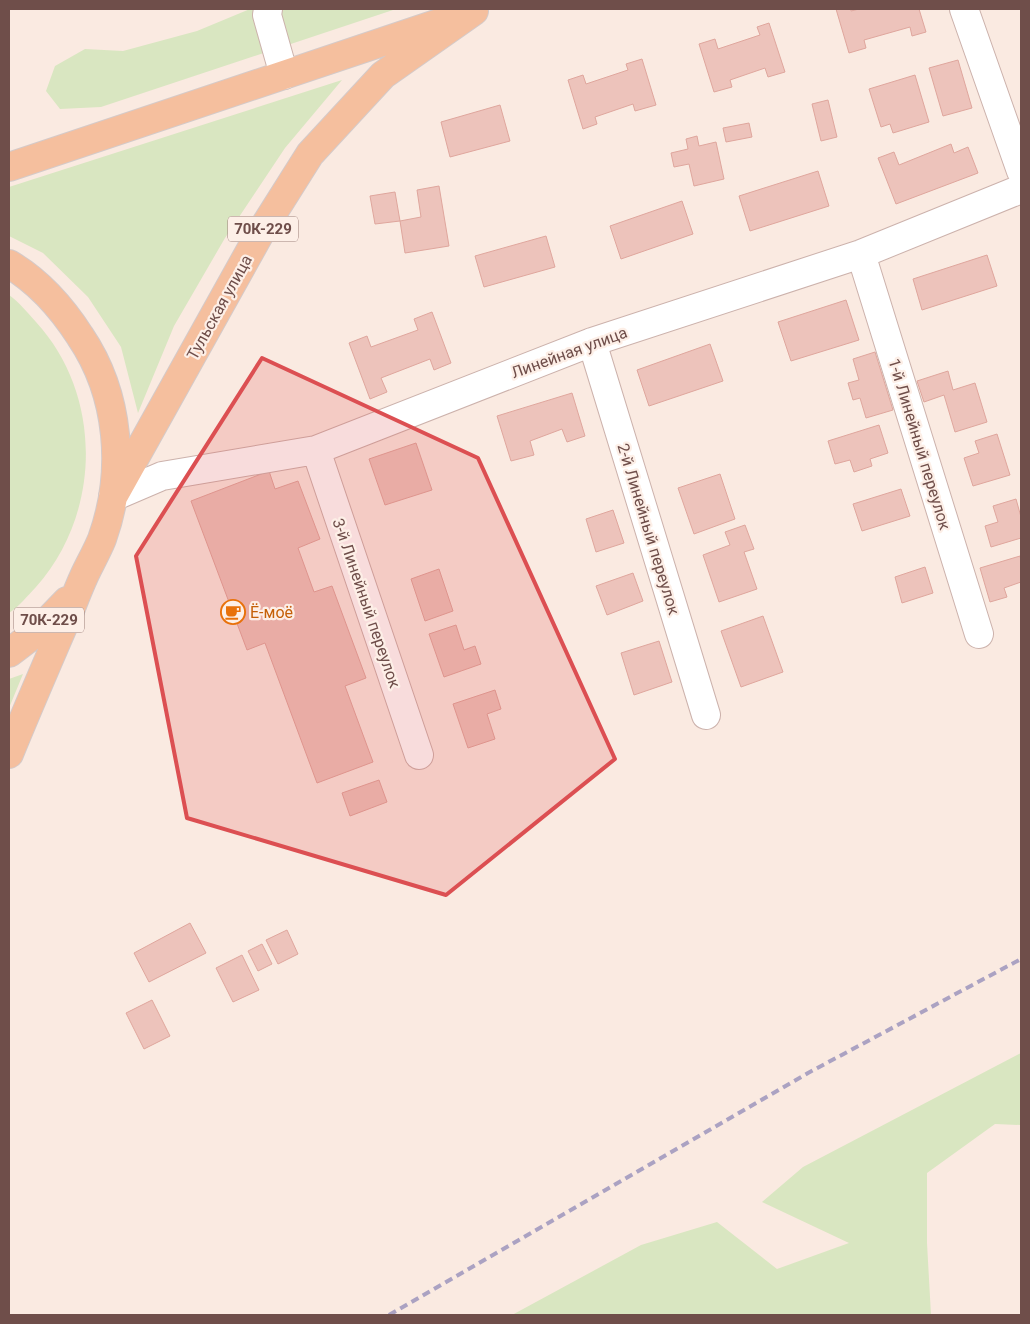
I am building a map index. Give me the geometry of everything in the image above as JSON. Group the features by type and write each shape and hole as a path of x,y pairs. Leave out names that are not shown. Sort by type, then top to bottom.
{"main road":[{"name":"Тульская улица","path":"9,167 478,10"},
{"name":"Тульская улица","path":"114,497 259,235 310,154 384,75 478,10"},
{"name":"70К-229","path":"9,264 42,289 68,317 89,349 104,384 114,421 117,459 114,497 102,540 83,579 9,754"},
{"name":"70К-229","path":"9,653 38,631 62,607 83,579"}],"street":[{"path":"268,9 267,15 284,75"},
{"path":"964,9 1021,171"},
{"name":"Линейная улица","path":"114,497 162,476 316,450 592,342 861,254 1021,189"},
{"name":"1-й Линейный переулок","path":"861,254 979,634"},
{"name":"2-й Линейный переулок","path":"592,342 706,715"},
{"name":"3-й Линейный переулок","path":"316,450 419,756"}],"highlighted area":[{"path":"262,358 478,458 615,759 446,895 187,818 136,556"}],"green space":[{"path":"250,9 396,9 101,107 60,109 46,91 55,66 85,49 123,51 197,31"},
{"path":"342,80 285,148 225,238 174,326 138,413 121,347 88,297 43,253 9,236 9,187"},
{"path":"9,295 36,322 58,351 74,384 83,418 86,454 83,490 73,525 58,557 36,587 9,613"},
{"path":"23,674 9,708 9,679"},
{"path":"1021,1053 1021,1125 995,1124 927,1173 927,1243 931,1315 512,1315 641,1245 717,1222 777,1269 849,1243 762,1202 803,1167"}],"building":[{"path":"836,9 851,9 851,11 859,9 919,9 926,32 912,36 910,27 864,40 866,48 849,53"},
{"path":"769,23 785,72 768,77 765,68 730,80 732,87 714,92 699,44 715,39 718,49 760,35 757,27"},
{"path":"642,59 656,105 635,111 633,104 595,117 597,124 583,129 568,80 583,75 586,84 628,70 626,64"},
{"path":"958,60 972,108 943,116 929,68"},
{"path":"915,75 929,122 893,133 890,124 881,127 869,89"},
{"path":"828,100 837,137 821,141 812,104"},
{"path":"500,105 510,141 450,157 441,122"},
{"path":"749,123 752,137 726,142 723,128"},
{"path":"697,136 699,146 716,142 724,179 694,186 689,164 674,167 671,153 688,149 686,139"},
{"path":"951,144 954,153 968,147 978,173 896,204 878,158 894,152 899,165"},
{"path":"818,171 829,206 750,231 739,196"},
{"path":"439,186 449,246 405,253 400,221 421,217 417,190"},
{"path":"395,192 400,221 375,224 370,196"},
{"path":"682,201 693,234 621,259 610,226"},
{"path":"546,236 555,267 484,287 475,256"},
{"path":"987,255 997,286 922,310 913,279"},
{"path":"846,300 859,340 791,361 778,322"},
{"path":"432,312 451,363 434,370 430,359 381,378 387,392 370,399 349,343 367,336 371,347 418,330 414,319"},
{"path":"710,344 723,381 649,406 637,370"},
{"path":"875,352 893,410 866,418 860,398 853,400 848,383 859,380 853,359"},
{"path":"948,371 953,390 975,383 987,422 955,432 944,395 924,402 917,381"},
{"path":"572,393 585,436 567,442 562,429 530,441 534,455 511,461 497,416"},
{"path":"879,425 888,453 870,459 872,466 854,472 850,460 835,464 828,441"},
{"path":"997,434 1010,475 973,486 964,458 979,453 975,441"},
{"path":"416,443 432,490 385,505 369,459"},
{"path":"269,471 275,489 298,481 320,539 298,548 314,592 332,586 366,678 345,686 373,762 317,783 265,643 247,650 191,501"},
{"path":"720,474 735,519 694,534 678,488"},
{"path":"901,489 910,516 862,531 853,504"},
{"path":"1016,499 1021,517 1021,538 991,547 985,526 998,522 993,506"},
{"path":"613,510 624,543 596,552 586,519"},
{"path":"745,525 754,549 744,552 757,589 719,602 703,555 730,545 725,532"},
{"path":"1020,556 1021,582 1004,588 1007,597 990,602 980,568"},
{"path":"925,567 933,593 902,603 895,577"},
{"path":"439,569 453,611 425,621 411,579"},
{"path":"633,573 643,601 607,615 596,586"},
{"path":"763,616 783,672 741,687 721,631"},
{"path":"456,625 464,650 475,646 481,664 444,677 429,634"},
{"path":"659,641 672,682 634,695 621,653"},
{"path":"495,690 501,709 487,714 495,739 468,748 453,704"},
{"path":"379,780 387,802 350,816 342,793"},
{"path":"190,923 206,953 149,982 134,953"},
{"path":"287,930 298,954 278,964 266,940"},
{"path":"262,944 272,964 258,971 248,951"},
{"path":"242,955 259,990 233,1002 216,968"},
{"path":"152,1000 170,1036 144,1049 126,1013"}],"railway":[{"path":"389,1315 808,1073 1021,959"}],"place":[{"name":"Ё-моё","path":"233,612"}]}
